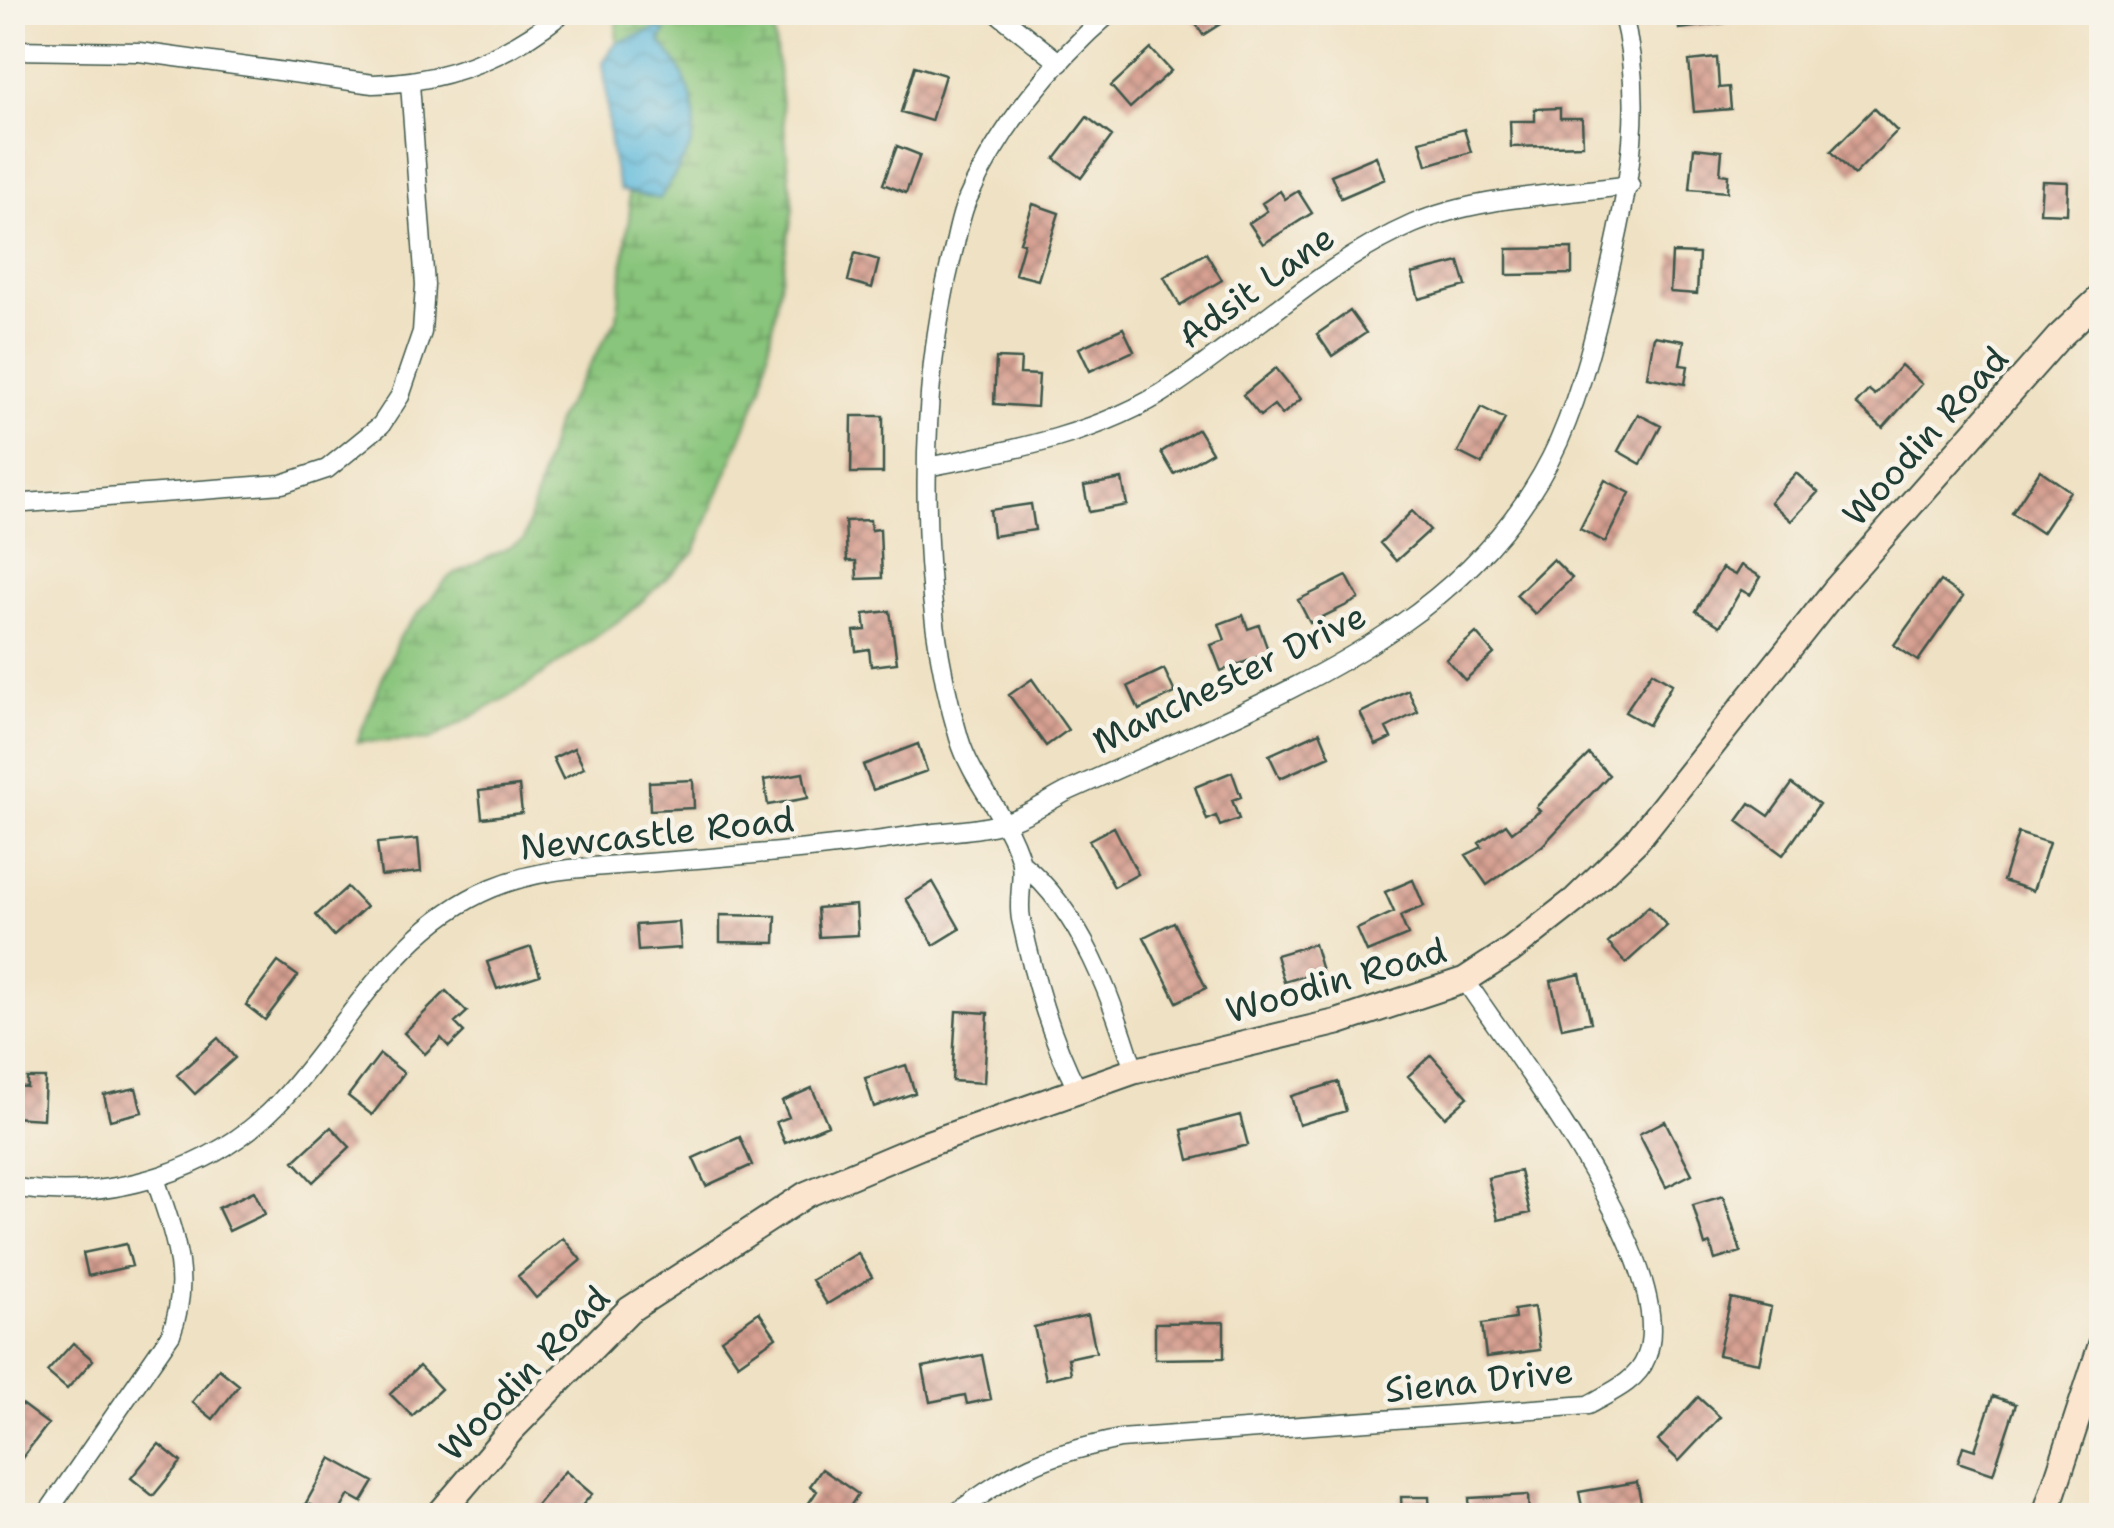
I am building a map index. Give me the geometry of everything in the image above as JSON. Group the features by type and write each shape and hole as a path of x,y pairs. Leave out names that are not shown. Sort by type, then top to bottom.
{"street":[{"path":"12,50 139,52 308,77 410,84 501,56 564,12"},
{"path":"996,12 1060,62"},
{"path":"1078,1091 1055,1046 1021,918 1017,893 1022,864 1006,822 990,805 959,740 946,683 932,579 928,467 931,374 944,290 967,200 1016,115 1060,62 1111,12"},
{"name":"Manchester Drive","path":"1006,822 1313,680 1395,633 1485,552 1528,496 1558,442 1588,360 1630,185 1632,50 1622,12"},
{"path":"12,504 282,484 327,469 380,425 400,396 422,332 424,285 410,84"},
{"name":"Adsit Lane","path":"928,467 1016,450 1098,422 1171,388 1362,250 1416,222 1475,207 1630,185"},
{"name":"Woodin Road","path":"438,1516 512,1429 628,1310 807,1194 921,1146 1134,1071 1338,1022 1465,980 1576,900 1637,840 1836,589 2058,338 2102,296"},
{"name":"Newcastle Road","path":"12,1187 75,1192 156,1181 260,1120 286,1096 398,953 422,930 486,890 523,876 561,869 760,854 1006,822"},
{"path":"1022,864 1046,882 1097,971 1134,1071"},
{"name":"Siena Drive","path":"952,1516 1018,1468 1055,1452 1120,1438 1588,1405 1635,1375 1646,1358 1650,1309 1646,1284 1620,1220 1589,1166 1465,980"},
{"path":"45,1516 177,1320 182,1259 156,1181"},
{"path":"2045,1516 2102,1343"}],"green space":[{"path":"617,13 772,13 793,209 762,387 694,553 628,614 525,687 430,740 357,742 399,637 449,577 524,540 556,422 617,319 630,209 616,62"}],"water":[{"path":"658,28 666,31 660,42 684,76 694,116 691,144 660,199 620,190 610,142 603,62 616,43"}],"building":[{"path":"1189,12 1239,12 1203,35"},
{"path":"1677,12 1724,12 1725,23 1679,29"},
{"path":"1151,49 1171,71 1130,108 1111,86"},
{"path":"1717,58 1719,88 1729,87 1731,109 1694,112 1689,61"},
{"path":"915,66 945,75 931,121 901,112"},
{"path":"1560,108 1560,118 1582,118 1583,145 1511,147 1510,121 1535,121 1535,109"},
{"path":"1874,108 1897,131 1854,175 1831,151"},
{"path":"1087,117 1112,136 1081,178 1055,159"},
{"path":"1464,129 1471,152 1427,165 1420,141"},
{"path":"897,146 920,155 906,193 883,184"},
{"path":"1694,148 1722,151 1720,174 1728,175 1727,192 1690,189"},
{"path":"1376,156 1385,179 1341,198 1331,175"},
{"path":"2042,181 2068,182 2067,214 2040,213"},
{"path":"1280,191 1285,199 1298,191 1312,213 1263,244 1249,223 1267,211 1262,203"},
{"path":"1033,204 1059,213 1038,280 1015,274 1024,243 1020,242"},
{"path":"1572,248 1572,274 1507,275 1507,249"},
{"path":"855,253 879,260 872,288 848,281"},
{"path":"1206,253 1222,280 1180,305 1164,277"},
{"path":"1672,253 1699,254 1697,294 1670,292"},
{"path":"1459,262 1466,286 1419,299 1412,274"},
{"path":"1350,311 1366,333 1332,356 1317,334"},
{"path":"1123,328 1134,351 1090,371 1079,348"},
{"path":"1654,336 1684,341 1680,365 1688,366 1685,384 1647,377"},
{"path":"996,358 1021,359 1020,374 1039,375 1037,407 994,404"},
{"path":"1901,365 1922,384 1883,428 1856,404 1869,390 1875,395"},
{"path":"1276,368 1301,399 1282,415 1274,405 1260,416 1243,395"},
{"path":"1481,407 1505,419 1482,464 1458,452"},
{"path":"1638,414 1661,426 1641,464 1618,451"},
{"path":"852,416 883,416 883,473 851,473"},
{"path":"1198,429 1212,452 1174,474 1161,452"},
{"path":"2040,470 2070,491 2042,533 2012,513"},
{"path":"1796,473 1818,492 1791,521 1770,502"},
{"path":"1122,479 1127,505 1089,512 1084,486"},
{"path":"1605,480 1630,493 1605,542 1580,529"},
{"path":"1031,504 1035,530 993,536 990,510"},
{"path":"1412,511 1430,530 1396,561 1380,543"},
{"path":"870,520 871,530 880,529 882,578 857,579 856,561 847,561 845,521"},
{"path":"1553,559 1572,578 1535,614 1516,595"},
{"path":"1741,565 1761,577 1750,595 1741,590 1720,626 1696,611 1722,568 1735,575"},
{"path":"1347,576 1359,599 1310,623 1298,600"},
{"path":"1940,581 1963,597 1918,661 1894,645"},
{"path":"890,611 897,663 871,666 869,649 856,651 854,631 866,630 864,614"},
{"path":"1243,615 1248,629 1259,625 1269,653 1221,671 1211,645 1225,640 1219,624"},
{"path":"1476,633 1494,654 1465,680 1446,659"},
{"path":"1164,669 1175,693 1139,710 1128,686"},
{"path":"1652,672 1672,684 1648,725 1625,712"},
{"path":"1032,679 1068,730 1046,746 1009,695"},
{"path":"1408,690 1418,712 1386,728 1391,738 1376,745 1360,713"},
{"path":"1320,732 1330,756 1280,778 1269,755"},
{"path":"918,744 927,771 873,790 863,765"},
{"path":"574,748 584,768 563,779 553,758"},
{"path":"1589,754 1609,775 1542,846 1487,885 1466,855 1482,847 1479,843 1506,824 1512,832 1540,811 1536,807"},
{"path":"1232,772 1241,797 1232,800 1239,819 1220,826 1216,816 1207,820 1195,787"},
{"path":"803,773 808,798 768,805 764,780"},
{"path":"693,780 694,808 650,810 649,782"},
{"path":"1792,784 1819,804 1783,855 1737,821 1750,803 1769,816"},
{"path":"519,786 522,813 482,818 479,791"},
{"path":"1114,827 1138,874 1114,887 1089,840"},
{"path":"2018,833 2049,843 2033,891 2003,881"},
{"path":"418,839 421,872 381,876 377,843"},
{"path":"1413,880 1424,906 1400,916 1408,935 1367,952 1357,929 1394,912 1385,892"},
{"path":"933,882 960,929 934,945 906,899"},
{"path":"347,887 366,907 334,936 316,915"},
{"path":"856,905 858,935 819,937 817,908"},
{"path":"1649,906 1667,926 1626,963 1608,943"},
{"path":"720,915 776,916 775,943 720,942"},
{"path":"679,922 681,948 638,951 636,925"},
{"path":"1174,922 1206,988 1177,1002 1144,937"},
{"path":"1314,944 1322,971 1284,982 1276,955"},
{"path":"531,947 540,975 497,989 487,962"},
{"path":"278,962 298,976 265,1020 246,1005"},
{"path":"1580,974 1591,1022 1562,1028 1551,981"},
{"path":"446,991 467,1012 455,1023 464,1032 449,1047 441,1038 425,1054 404,1033"},
{"path":"956,1011 988,1013 984,1083 952,1081"},
{"path":"218,1038 235,1058 195,1094 177,1075"},
{"path":"380,1054 404,1073 372,1115 348,1096"},
{"path":"1431,1055 1468,1097 1445,1117 1408,1076"},
{"path":"906,1065 915,1093 874,1107 865,1078"},
{"path":"27,1078 45,1078 43,1119 12,1117 12,1086 27,1087"},
{"path":"1338,1082 1346,1111 1299,1125 1291,1096"},
{"path":"136,1088 142,1112 110,1120 104,1095"},
{"path":"812,1088 828,1125 785,1143 776,1122 789,1117 782,1101"},
{"path":"1240,1115 1248,1145 1189,1160 1182,1130"},
{"path":"1665,1121 1692,1174 1666,1187 1639,1134"},
{"path":"331,1127 350,1147 313,1182 294,1161"},
{"path":"740,1137 752,1165 706,1186 693,1158"},
{"path":"1520,1171 1530,1213 1498,1220 1488,1178"},
{"path":"254,1191 265,1214 229,1231 218,1208"},
{"path":"1723,1196 1741,1252 1715,1260 1710,1244 1705,1246 1693,1205"},
{"path":"563,1238 581,1260 536,1298 518,1276"},
{"path":"126,1244 132,1266 88,1276 83,1253"},
{"path":"858,1253 872,1277 827,1304 812,1280"},
{"path":"1731,1298 1771,1307 1759,1363 1718,1355"},
{"path":"1534,1307 1540,1350 1486,1357 1482,1324 1515,1319 1514,1310"},
{"path":"759,1312 776,1337 738,1364 721,1339"},
{"path":"1088,1315 1096,1352 1068,1358 1071,1373 1046,1379 1034,1327"},
{"path":"1224,1322 1224,1358 1155,1359 1155,1323"},
{"path":"73,1343 93,1360 67,1389 47,1372"},
{"path":"982,1355 991,1399 967,1404 965,1395 930,1402 923,1367"},
{"path":"419,1366 441,1389 412,1416 390,1394"},
{"path":"219,1369 239,1385 213,1419 192,1402"},
{"path":"1993,1396 2016,1404 1993,1474 1958,1462 1963,1446 1975,1450"},
{"path":"1698,1397 1720,1417 1679,1461 1658,1441"},
{"path":"20,1403 48,1424 12,1471 12,1414"},
{"path":"159,1444 181,1462 153,1496 131,1478"},
{"path":"331,1458 374,1482 362,1502 349,1495 337,1516 306,1503"},
{"path":"822,1469 858,1494 844,1516 800,1516 817,1491 810,1486"},
{"path":"565,1471 592,1494 573,1516 528,1516"},
{"path":"1637,1482 1643,1511 1584,1516 1579,1492"},
{"path":"1528,1495 1529,1516 1470,1516 1469,1498"},
{"path":"1401,1497 1429,1497 1430,1516 1402,1516"}]}
